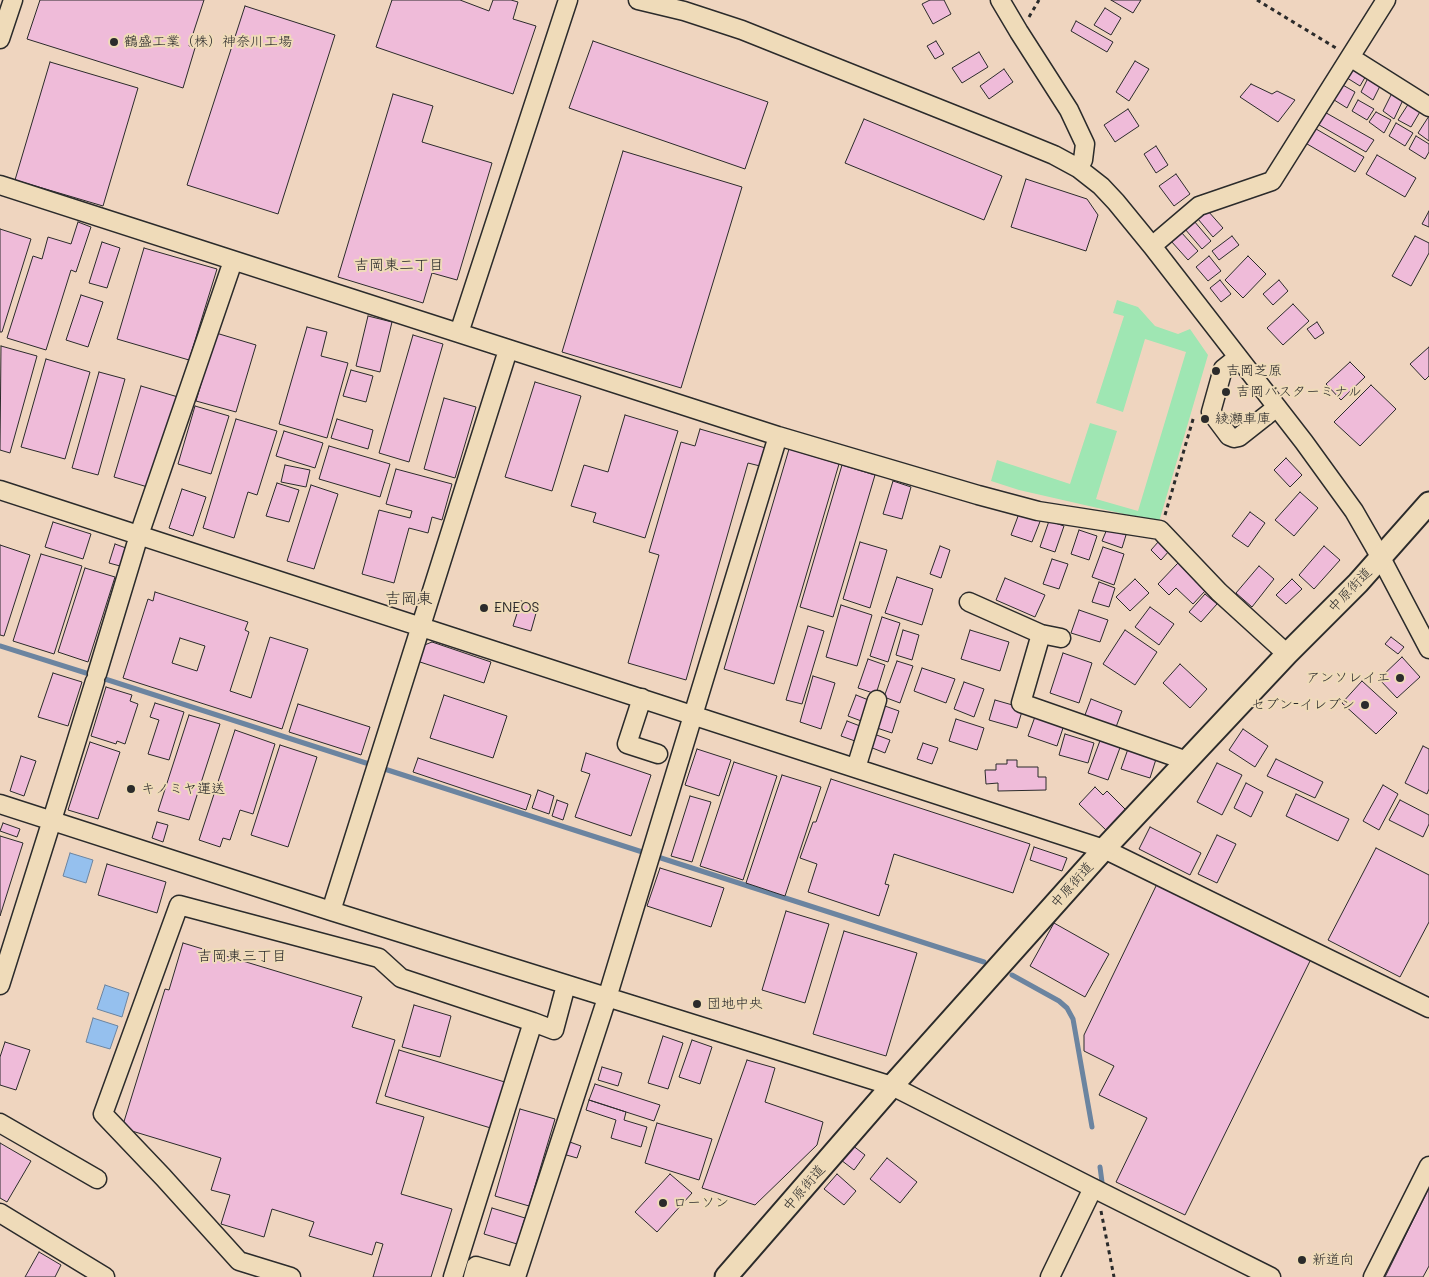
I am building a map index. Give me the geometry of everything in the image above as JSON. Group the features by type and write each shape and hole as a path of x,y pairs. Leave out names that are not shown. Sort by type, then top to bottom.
{"main road":[{"name":"中原街道","path":"726,1277 892,1086 1104,848 1358,583 1429,503"}],"street":[{"path":"0,39 13,0"},
{"path":"459,333 568,0"},
{"path":"638,0 687,5 750,33 1054,155 1078,168 1101,186 1152,246 1304,442 1354,511 1429,648"},
{"path":"1000,0 1069,110 1086,144 1083,160 1078,168"},
{"path":"1152,246 1199,206 1272,182 1386,0"},
{"path":"1350,57 1429,108"},
{"path":"0,185 778,436 978,495 1030,508 1160,530 1219,592 1288,654"},
{"path":"0,984 139,535 233,261"},
{"path":"331,911 508,350"},
{"path":"1238,357 1223,369 1212,412 1229,436 1239,437 1277,408"},
{"path":"473,1277 476,1266 515,1277 607,998 778,436"},
{"path":"0,490 1104,848 1429,1008"},
{"path":"969,602 1041,634 1061,638"},
{"path":"1041,634 1021,703 1187,761"},
{"path":"642,698 627,744 658,754"},
{"path":"856,768 877,700"},
{"path":"0,804 331,911 892,1086 1095,1190 1272,1277"},
{"path":"291,1277 239,1261 104,1114 179,905 379,958 401,978 554,1030 566,985"},
{"path":"452,1277 533,1022"},
{"path":"0,1123 97,1179"},
{"path":"1373,1277 1429,1166"},
{"path":"1050,1277 1095,1190"},
{"path":"1,1216 105,1277"}],"path":[{"path":"1258,0 1350,57"},
{"path":"1160,530 1196,412"},
{"path":"1095,1190 1114,1277"}],"green space":[{"path":"1117,300 1138,307 1155,326 1178,334 1190,329 1208,355 1159,522 1019,490 991,481 997,460 1070,484 1090,423 1117,431 1096,499 1138,511 1186,352 1145,339 1123,412 1096,403 1124,316 1113,313"}],"water":[{"path":"70,853 93,860 86,883 63,876"},
{"path":"105,985 129,993 122,1017 97,1009"},
{"path":"93,1018 118,1026 110,1049 86,1042"}],"building":[{"name":"鶴盛工業（株）神奈川工場","path":"40,0 204,0 189,46 195,48 183,88 27,39"},
{"path":"392,0 460,0 489,11 493,0 518,2 513,19 536,26 513,94 376,47"},
{"path":"930,0 944,0 951,14 933,24 922,4"},
{"path":"1111,0 1141,0 1133,13"},
{"path":"245,6 335,35 278,214 187,185"},
{"path":"1105,8 1121,18 1111,35 1094,25"},
{"path":"1076,21 1113,42 1107,52 1071,31"},
{"path":"593,41 768,102 745,169 569,108"},
{"path":"936,41 944,54 935,59 927,46"},
{"path":"979,52 988,67 962,83 952,68"},
{"path":"1135,61 1149,69 1129,101 1116,92"},
{"path":"50,62 138,88 103,206 15,180"},
{"path":"1353,66 1367,74 1360,86 1344,76"},
{"path":"1004,69 1013,82 989,99 980,86"},
{"path":"1369,76 1382,82 1373,100 1361,92"},
{"path":"1251,84 1272,94 1277,91 1295,100 1278,122 1240,97"},
{"path":"1341,84 1355,92 1347,108 1331,98"},
{"path":"1392,93 1403,100 1394,119 1383,111"},
{"path":"393,94 433,106 422,142 492,163 457,280 432,273 423,303 338,277"},
{"path":"1358,100 1374,109 1367,120 1352,111"},
{"path":"1409,103 1421,110 1411,127 1398,120"},
{"path":"1128,109 1139,126 1115,142 1104,125"},
{"path":"1321,110 1374,140 1366,152 1314,122"},
{"path":"1376,112 1391,120 1384,133 1369,122"},
{"path":"1429,116 1429,141 1418,133"},
{"path":"864,119 1002,176 984,220 845,163"},
{"path":"1396,123 1413,133 1405,146 1389,136"},
{"path":"1311,126 1364,157 1355,172 1302,141"},
{"path":"1416,136 1429,144 1429,152 1425,159 1409,149"},
{"path":"1156,146 1168,165 1156,173 1144,154"},
{"path":"623,151 742,187 681,388 562,352"},
{"path":"1377,155 1416,178 1405,197 1366,174"},
{"path":"1176,174 1190,194 1174,206 1159,186"},
{"path":"1026,179 1087,199 1098,215 1086,251 1011,227"},
{"path":"1208,211 1223,228 1213,237 1198,219"},
{"path":"1429,211 1429,227 1422,224"},
{"path":"1194,221 1211,241 1202,249 1185,229"},
{"path":"78,222 91,227 76,272 71,270 46,350 7,338 33,256 42,259 48,237 71,244"},
{"path":"0,229 31,239 2,332 0,332"},
{"path":"1181,232 1198,251 1188,260 1171,241"},
{"path":"1232,236 1239,245 1219,260 1212,251"},
{"path":"1415,236 1429,243 1429,253 1411,286 1392,276"},
{"path":"102,242 120,248 107,288 89,283"},
{"path":"144,248 217,269 189,360 117,339"},
{"path":"1209,256 1221,271 1208,281 1196,267"},
{"path":"1248,256 1266,274 1243,298 1225,280"},
{"path":"1220,280 1231,294 1221,302 1210,288"},
{"path":"1279,280 1288,291 1273,305 1263,294"},
{"path":"81,295 103,302 88,347 66,340"},
{"path":"1293,304 1309,321 1283,345 1267,328"},
{"path":"368,316 392,322 380,372 356,366"},
{"path":"1317,322 1324,333 1315,339 1307,329"},
{"path":"307,327 327,332 321,356 348,363 327,438 279,424"},
{"path":"216,333 256,345 236,412 196,401"},
{"path":"413,335 443,344 409,462 379,453"},
{"path":"1,346 37,356 10,453 0,450"},
{"path":"1429,347 1429,376 1425,380 1410,364"},
{"path":"46,359 90,372 65,459 21,447"},
{"path":"1350,362 1365,377 1341,400 1326,384"},
{"path":"351,370 373,376 366,402 343,396"},
{"path":"99,372 125,379 98,475 72,468"},
{"path":"535,382 581,396 552,491 505,477"},
{"path":"1371,385 1396,409 1360,446 1334,422"},
{"path":"141,386 178,397 151,488 114,477"},
{"path":"444,398 476,407 455,478 424,469"},
{"path":"195,406 229,416 211,474 178,464"},
{"path":"625,415 678,431 645,538 593,522 596,513 571,506 584,465 608,472"},
{"path":"236,419 277,431 257,495 248,492 234,538 203,528"},
{"path":"337,419 373,430 368,449 331,438"},
{"path":"700,429 769,449 764,467 748,463 686,680 628,663 659,555 649,552 681,442 695,446"},
{"path":"284,431 323,443 315,468 276,456"},
{"path":"329,446 390,464 380,497 319,479"},
{"path":"789,449 839,464 774,684 724,669"},
{"path":"1286,458 1302,475 1290,487 1274,470"},
{"path":"285,465 310,470 306,487 281,482"},
{"path":"842,465 875,475 833,617 800,607"},
{"path":"396,469 452,484 442,520 432,517 428,533 409,528 394,583 362,574 379,510 410,518 412,511 386,504"},
{"path":"893,481 911,487 902,519 883,514"},
{"path":"277,483 299,490 289,522 266,516"},
{"path":"311,485 338,494 314,569 287,561"},
{"path":"182,489 206,497 193,536 169,528"},
{"path":"1300,492 1318,508 1294,536 1275,520"},
{"path":"1020,511 1041,519 1032,542 1011,535"},
{"path":"1250,512 1265,523 1248,547 1232,536"},
{"path":"1049,521 1064,526 1055,552 1040,547"},
{"path":"53,522 91,534 83,559 45,547"},
{"path":"1107,529 1126,535 1122,548 1102,541"},
{"path":"1079,530 1097,536 1089,560 1071,554"},
{"path":"1159,541 1170,550 1161,560 1151,550"},
{"path":"860,542 887,550 870,608 843,599"},
{"path":"115,544 126,548 120,566 109,563"},
{"path":"0,545 30,555 4,636 0,635"},
{"path":"940,546 950,550 941,578 930,574"},
{"path":"1324,546 1340,560 1314,589 1299,575"},
{"path":"1103,547 1124,554 1114,585 1092,577"},
{"path":"41,554 82,566 54,654 13,641"},
{"path":"1052,559 1068,564 1059,589 1043,584"},
{"path":"1178,563 1205,591 1193,604 1176,588 1169,595 1158,584"},
{"path":"1259,566 1274,579 1252,607 1236,593"},
{"path":"85,568 115,577 88,662 58,652"},
{"path":"897,577 933,589 922,625 885,613"},
{"path":"1005,578 1045,595 1035,617 996,600"},
{"path":"1135,579 1149,593 1130,611 1116,597"},
{"path":"1292,579 1302,589 1286,604 1276,595"},
{"path":"1099,582 1115,588 1109,607 1092,602"},
{"path":"155,592 248,622 245,630 249,632 230,691 251,698 270,637 308,649 282,729 123,678 148,599 153,601","holes":["180,638 205,646 197,671 172,663"]},
{"path":"1205,594 1217,604 1201,622 1189,612"},
{"path":"521,601 538,606 531,631 513,626"},
{"path":"841,605 872,615 857,666 826,657"},
{"path":"1150,607 1174,624 1159,645 1135,627"},
{"path":"1079,610 1108,620 1100,642 1071,633"},
{"path":"882,617 900,623 888,662 870,656"},
{"path":"808,626 824,631 802,704 786,700"},
{"path":"903,630 919,635 912,660 896,655"},
{"path":"970,630 1009,642 1000,671 961,659"},
{"path":"1125,630 1157,652 1135,685 1103,664"},
{"path":"1391,637 1404,647 1398,654 1385,644"},
{"path":"432,642 491,662 484,683 417,661 422,646"},
{"path":"1063,653 1092,663 1079,703 1050,693"},
{"name":"アンソレイエ","path":"1402,657 1420,677 1397,698 1379,679"},
{"path":"868,659 885,665 876,694 858,688"},
{"path":"897,661 913,666 900,703 884,697"},
{"path":"1180,664 1207,689 1190,708 1163,683"},
{"path":"922,668 955,679 946,703 914,691"},
{"path":"53,673 82,682 68,726 38,717"},
{"path":"813,676 835,683 821,729 800,722"},
{"path":"1362,681 1397,713 1376,734 1342,703"},
{"path":"964,682 984,689 974,717 954,709"},
{"path":"106,687 132,695 130,701 138,704 125,744 117,741 116,744 91,736"},
{"path":"444,695 507,716 493,758 430,738"},
{"path":"856,695 871,701 864,722 848,716"},
{"path":"1091,699 1122,711 1116,727 1085,715"},
{"path":"995,700 1023,708 1017,728 989,720"},
{"path":"155,703 184,712 169,760 148,754 159,720 150,717"},
{"path":"298,704 370,727 361,755 289,732"},
{"path":"882,705 899,711 892,733 874,727"},
{"path":"1036,714 1064,725 1057,746 1028,736"},
{"path":"189,715 220,724 189,820 158,811"},
{"path":"956,719 984,728 977,750 949,741"},
{"path":"847,721 860,726 855,741 841,736"},
{"path":"1243,729 1268,746 1255,767 1229,750"},
{"path":"235,730 275,744 253,814 240,810 230,840 223,838 220,847 199,840"},
{"path":"874,734 890,740 885,753 870,747"},
{"path":"1065,734 1094,743 1088,763 1059,755"},
{"path":"1101,738 1121,745 1108,780 1088,773"},
{"path":"90,742 120,752 98,819 68,810"},
{"path":"923,743 938,748 932,764 917,759"},
{"path":"280,745 317,757 288,847 251,835"},
{"path":"1129,746 1157,756 1150,778 1121,769"},
{"path":"1423,746 1429,749 1429,789 1427,794 1405,783"},
{"path":"697,749 731,760 719,796 685,785"},
{"path":"586,753 651,775 631,836 575,817 590,774 581,771"},
{"path":"21,756 36,761 24,796 10,791"},
{"path":"418,758 531,795 526,810 413,772"},
{"path":"1276,759 1323,782 1315,798 1267,776"},
{"path":"1007,760 1017,760 1017,767 1038,767 1038,777 1046,777 1046,790 998,791 998,783 986,784 985,770 996,770 996,764 1007,764"},
{"path":"734,762 777,776 743,880 700,866"},
{"path":"1217,763 1242,775 1222,815 1197,802"},
{"path":"782,775 821,787 785,896 746,883"},
{"path":"831,779 1030,844 1013,893 894,854 885,884 889,885 879,916 808,892 817,864 800,858 813,822 816,822"},
{"path":"1246,783 1263,792 1251,817 1234,808"},
{"path":"1383,785 1398,794 1379,830 1363,821"},
{"path":"1095,787 1103,795 1107,791 1127,811 1107,831 1079,804"},
{"path":"538,790 554,796 549,814 532,808"},
{"path":"1296,794 1349,819 1338,841 1286,816"},
{"path":"690,796 711,802 692,862 671,856"},
{"path":"557,800 568,804 563,820 552,816"},
{"path":"1400,800 1429,815 1429,824 1423,837 1389,820"},
{"path":"157,822 168,825 163,842 152,838"},
{"path":"3,823 20,829 17,837 0,831"},
{"path":"1150,827 1201,853 1190,875 1139,849"},
{"path":"1217,835 1236,844 1217,883 1198,874"},
{"path":"0,836 23,843 0,916"},
{"path":"1034,847 1067,858 1062,871 1030,860"},
{"path":"1376,848 1429,875 1429,922 1400,977 1328,940"},
{"path":"107,864 166,882 157,913 98,895"},
{"path":"660,868 724,888 711,927 647,906"},
{"path":"1157,884 1311,959 1185,1215 1116,1182 1147,1118 1099,1095 1114,1066 1084,1051 1084,1035"},
{"path":"786,911 829,924 805,1003 762,990"},
{"path":"1054,923 1109,954 1085,997 1030,966"},
{"path":"844,931 917,953 886,1056 813,1034"},
{"path":"183,943 362,997 352,1027 395,1040 376,1103 424,1117 401,1194 452,1209 431,1277 373,1277 383,1244 376,1242 372,1255 309,1236 314,1222 272,1209 264,1237 221,1224 230,1195 211,1190 221,1158 122,1128 165,989 169,990"},
{"path":"414,1005 451,1016 440,1057 402,1047"},
{"path":"663,1036 683,1043 668,1089 648,1083"},
{"path":"692,1040 712,1047 700,1084 679,1077"},
{"path":"5,1042 30,1050 16,1090 0,1085 0,1057"},
{"path":"399,1050 508,1083 494,1129 385,1096"},
{"path":"747,1060 775,1068 765,1102 823,1122 817,1145 755,1205 702,1188"},
{"path":"602,1067 622,1073 618,1086 598,1080"},
{"path":"595,1084 660,1105 654,1121 589,1100"},
{"path":"589,1100 626,1112 624,1120 647,1127 641,1147 611,1138 616,1120 586,1110"},
{"path":"520,1109 555,1119 529,1206 495,1196"},
{"path":"657,1123 712,1139 699,1180 645,1163"},
{"path":"567,1141 581,1146 577,1158 563,1154"},
{"path":"0,1143 31,1161 7,1202 0,1198"},
{"path":"852,1145 865,1155 854,1170 841,1160"},
{"path":"887,1158 917,1182 900,1203 870,1179"},
{"name":"ローソン","path":"670,1174 692,1193 657,1232 635,1212"},
{"path":"837,1174 856,1191 844,1205 824,1189"},
{"path":"1429,1188 1429,1266 1423,1277 1385,1277"},
{"path":"492,1208 525,1218 517,1244 484,1234"},
{"path":"39,1252 61,1265 55,1277 25,1277"}],"waterway":[{"path":"0,646 984,962"},
{"path":"1012,975 1059,1001 1067,1008 1073,1019 1092,1127"},
{"path":"1100,1167 1102,1182"}],"place":[{"name":"鶴盛工業（株）神奈川工場","path":"114,42"},
{"name":"吉岡芝原","path":"1216,371"},
{"name":"吉岡バスターミナル","path":"1226,392"},
{"name":"綾瀬車庫","path":"1205,419"},
{"name":"ENEOS","path":"484,608"},
{"name":"アンソレイエ","path":"1400,678"},
{"name":"セブン-イレブン","path":"1365,705"},
{"name":"キノミヤ運送","path":"131,789"},
{"name":"団地中央","path":"697,1004"},
{"name":"ローソン","path":"663,1203"},
{"name":"新道向","path":"1302,1260"}],"district":[{"name":"吉岡東二丁目","path":"399,265"},
{"name":"吉岡東","path":"409,599"},
{"name":"吉岡東三丁目","path":"242,956"}]}
